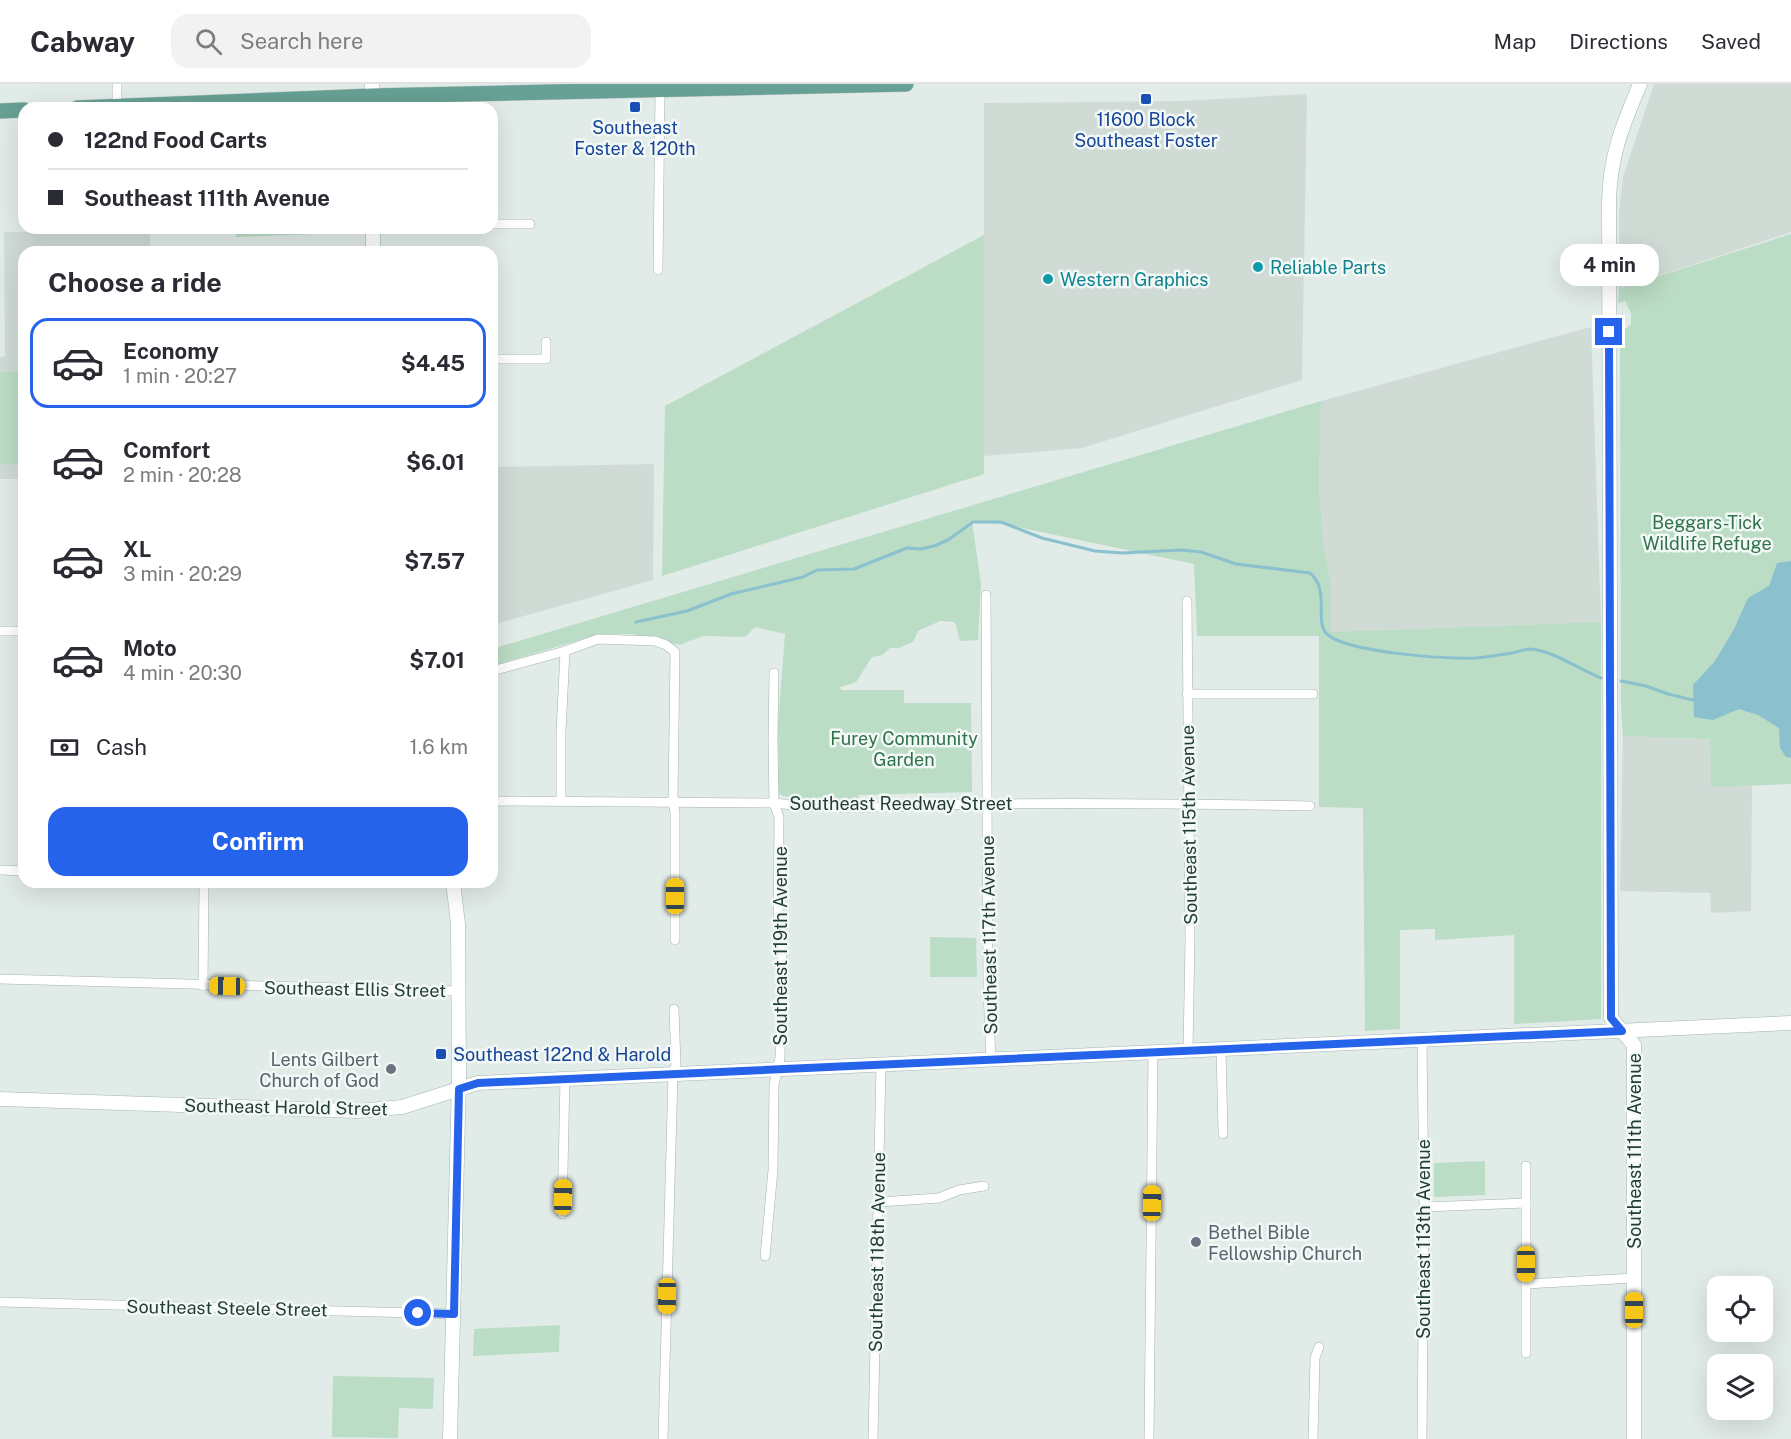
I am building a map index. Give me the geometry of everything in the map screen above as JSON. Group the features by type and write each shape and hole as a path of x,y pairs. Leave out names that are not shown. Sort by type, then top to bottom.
{"main road":[{"path":"233,102 372,96 906,84"},
{"path":"0,111 18,110"}],"street":[{"path":"117,84 117,102"},
{"name":"Southeast 111th Avenue","path":"1634,1439 1634,1045 1611,1018 1609,202 1611,169 1617,139 1640,84"},
{"path":"658,270 660,90"},
{"path":"498,224 530,224"},
{"path":"498,359 546,359 546,342"},
{"name":"Southeast 117th Avenue","path":"986,595 988,989 991,1060"},
{"name":"Southeast 115th Avenue","path":"1187,601 1190,939 1188,1050"},
{"path":"0,631 18,631"},
{"path":"498,669 565,651 598,639 655,641 675,652 672,801 675,813 675,940"},
{"path":"561,802 561,732 565,651"},
{"name":"Southeast 119th Avenue","path":"765,1256 773,1170 774,1085 780,1058 782,952 778,935 779,817 774,802 774,673"},
{"path":"1187,694 1313,694"},
{"name":"Southeast Reedway Street","path":"498,801 774,802 798,806 841,807 987,804 1310,806"},
{"path":"0,870 18,871"},
{"path":"203,986 204,888"},
{"path":"450,1439 459,1089 458,924 454,888"},
{"name":"Southeast Ellis Street","path":"0,979 459,991"},
{"path":"663,1439 673,1074 676,1065 674,1009"},
{"name":"Southeast Harold Street","path":"0,1099 357,1111 402,1107 478,1083 1791,1023"},
{"name":"Southeast 113th Avenue","path":"1422,1039 1424,1207 1422,1439"},
{"path":"1221,1049 1223,1134"},
{"path":"1149,1439 1153,1052"},
{"name":"Southeast 118th Avenue","path":"873,1439 881,1065"},
{"path":"562,1214 565,1079"},
{"path":"1526,1166 1526,1353"},
{"path":"879,1202 939,1198 959,1190 984,1186"},
{"path":"1424,1207 1526,1203"},
{"path":"1526,1284 1634,1278"},
{"name":"Southeast Steele Street","path":"0,1302 454,1314"},
{"path":"1313,1439 1315,1358 1319,1347"}],"shaded area":[{"path":"1654,84 1791,84 1791,232 1619,289 1619,213 1623,177"},
{"path":"1307,94 1302,380 1082,448 984,456 984,103 1181,101"},
{"path":"4,232 18,232 18,234 150,234 150,246 18,246 18,479 0,479 0,357 5,356"},
{"path":"1591,327 1601,622 1330,632 1330,578 1323,541 1319,485 1321,401"},
{"path":"654,464 653,580 498,623 498,467"},
{"path":"1623,736 1710,739 1711,787 1752,785 1751,911 1711,913 1710,893 1620,891"}],"green space":[{"path":"236,234 317,234 236,237"},
{"name":"Beggars-Tick Wildlife Refuge","path":"1791,234 1791,784 1711,787 1710,739 1623,736 1620,335 1622,335 1622,328 1627,328 1631,324 1631,313 1625,301 1618,303 1619,289"},
{"path":"984,235 984,474 662,576 665,406"},
{"path":"0,372 18,372 18,464 0,464"},
{"name":"Furey Community Garden","path":"1321,401 1319,485 1323,541 1330,578 1330,632 1601,622 1601,1019 1514,1024 1514,935 1435,940 1435,929 1400,930 1400,1029 1365,1031 1363,808 1319,807 1319,636 1197,636 1194,564 1008,525 972,521 981,584 978,640 960,641 954,622 940,621 918,631 913,642 899,648 890,648 882,655 872,657 856,682 840,687 841,690 904,690 904,703 971,703 972,792 859,795 857,801 827,802 779,794 778,726 785,634 755,627 745,637 704,636 679,645 632,634 600,634 498,664 498,647"},
{"path":"930,937 976,938 977,977 930,977"},
{"path":"1485,1161 1485,1195 1434,1197 1434,1163"},
{"path":"560,1325 559,1352 473,1356 474,1329"},
{"path":"333,1376 434,1378 433,1409 399,1408 398,1438 332,1437"}],"water":[{"path":"1791,561 1791,758 1786,757 1780,748 1779,728 1758,715 1739,709 1713,720 1694,717 1693,685 1715,661 1734,629 1748,598 1769,586 1777,563"}],"waterway":[{"path":"636,622 687,611 731,594 803,577 817,570 854,569 907,548 921,549 934,546 948,540 973,522 1001,522 1042,538 1095,551 1123,553 1181,550 1201,552 1236,564 1310,573 1320,588 1324,630 1328,635 1340,641 1357,646 1399,654 1462,658 1490,657 1526,649 1539,650 1601,678"},
{"path":"1621,681 1697,701"}],"place":[{"name":"11600 Block Southeast Foster","path":"1146,99"},
{"name":"Southeast Foster & 120th","path":"635,107"},
{"name":"Reliable Parts","path":"1258,267"},
{"name":"Western Graphics","path":"1048,279"},
{"name":"Southeast 122nd & Harold","path":"441,1054"},
{"name":"Lents Gilbert Church of God","path":"391,1069"},
{"name":"Bethel Bible Fellowship Church","path":"1196,1242"}],"route":[{"path":"418,1313 454,1314 459,1089 478,1083 1622,1031 1611,1018 1609,332"}]}
